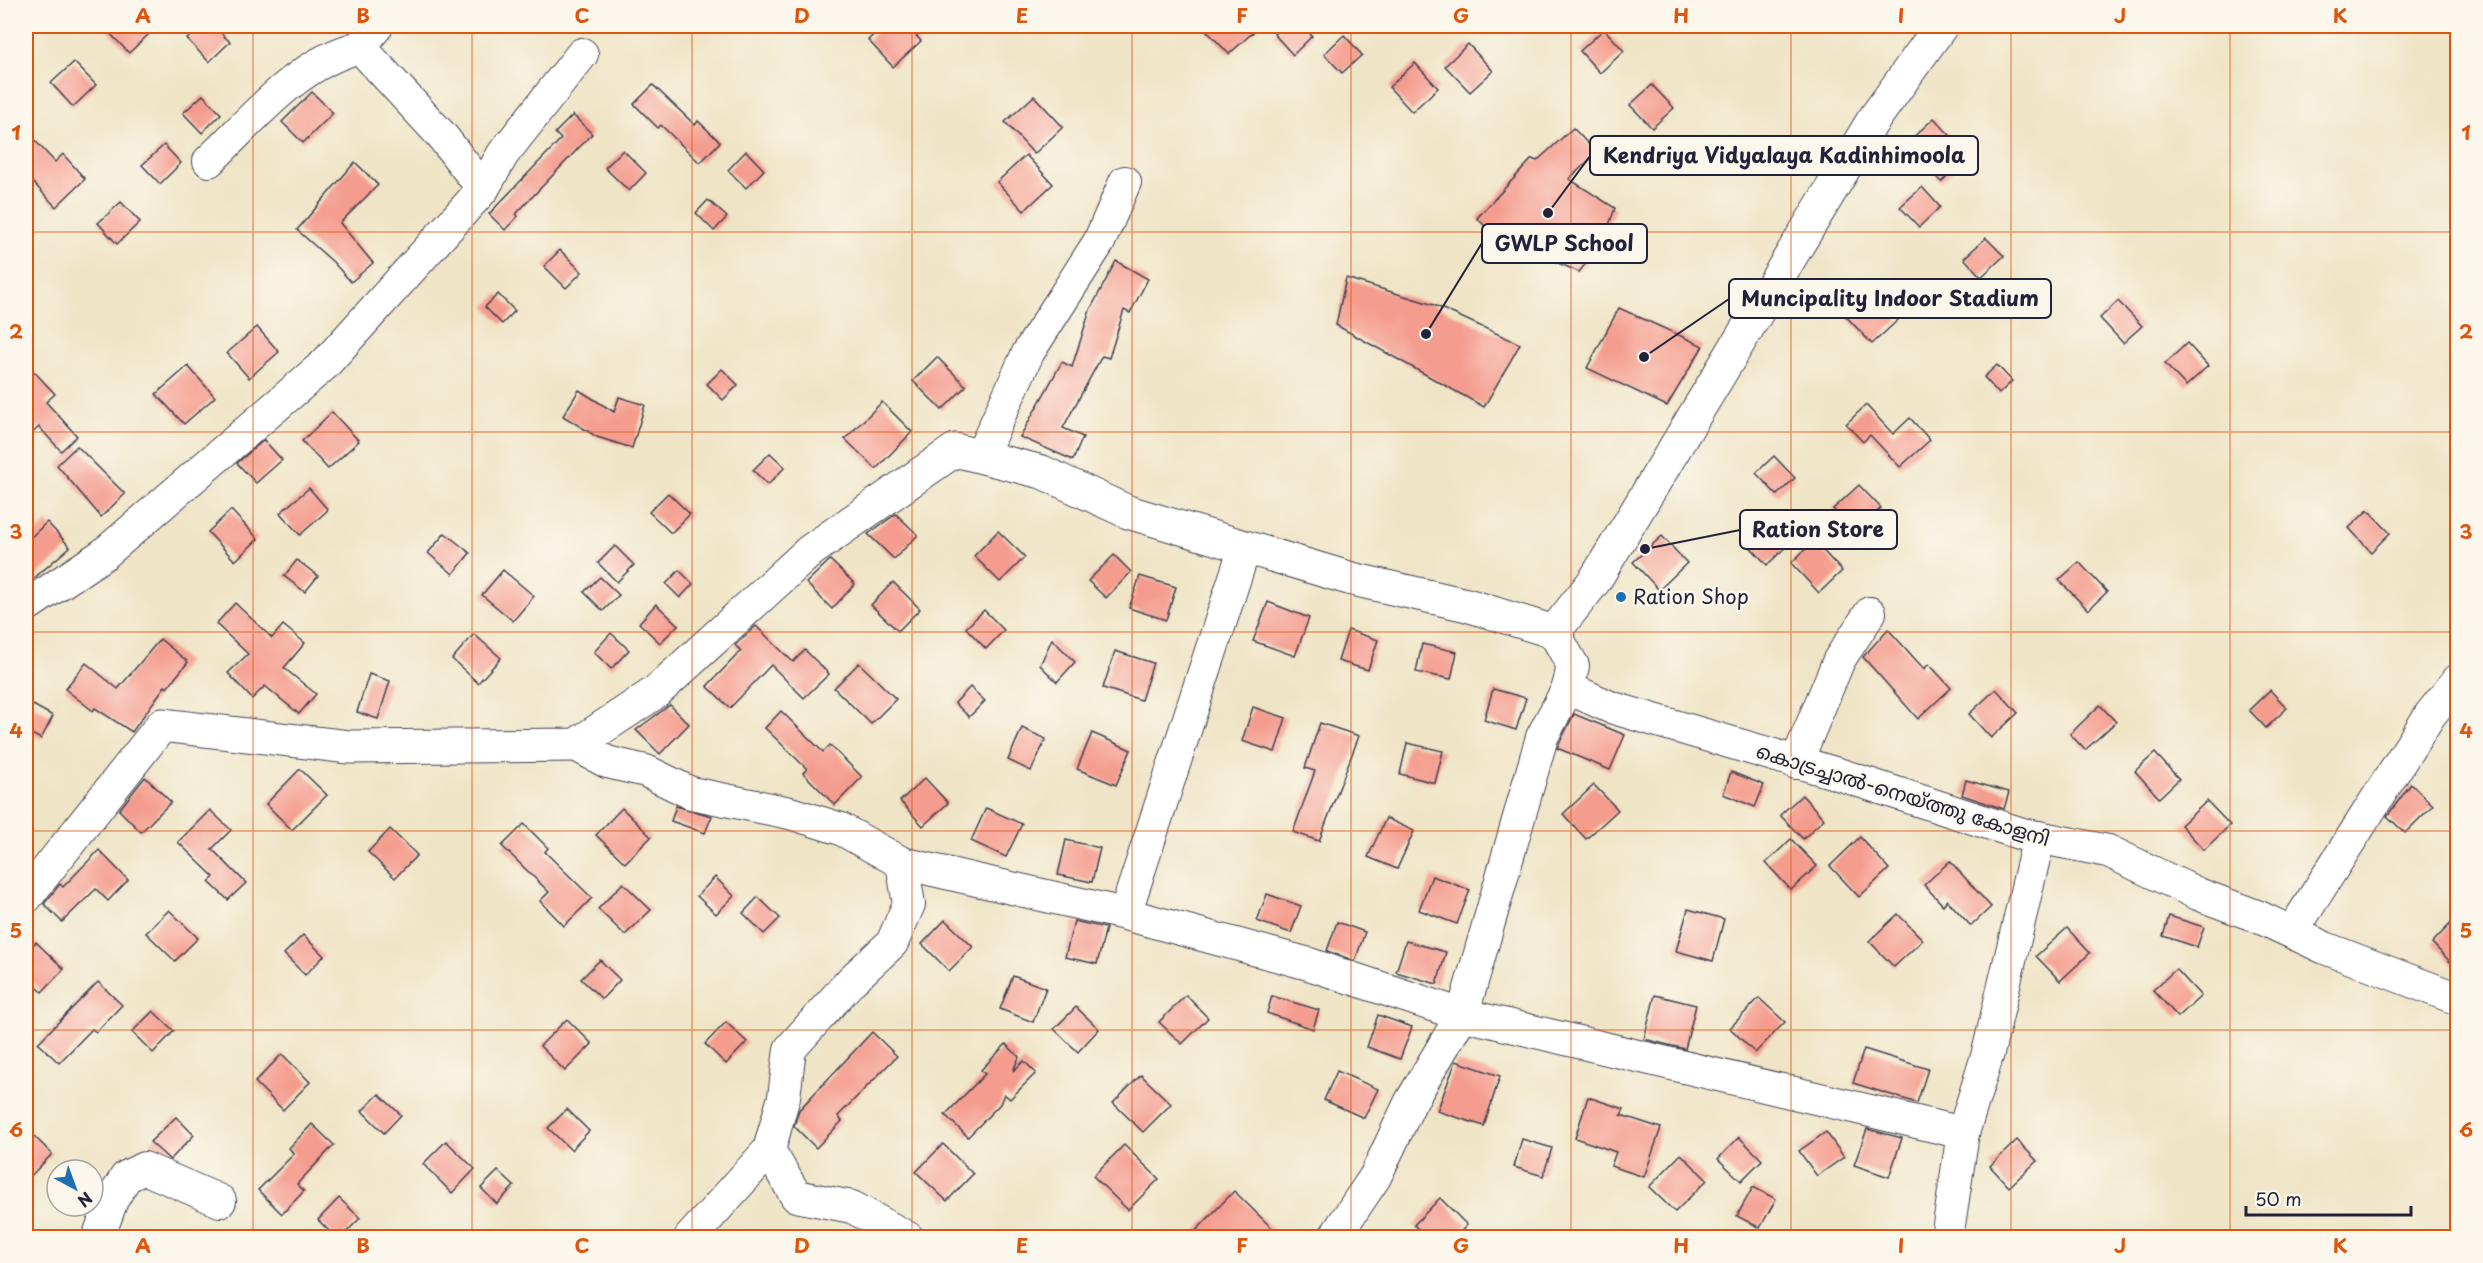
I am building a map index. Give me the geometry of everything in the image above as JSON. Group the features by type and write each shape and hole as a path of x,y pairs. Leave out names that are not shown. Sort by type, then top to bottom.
{"main road":[{"path":"26,897 162,725 349,747 576,745 656,692 810,551 955,450 1042,472 1128,512 1352,579 1467,605 1554,632 1595,580 1872,122 1941,26"}],"street":[{"path":"209,161 305,70 368,36 483,189"},
{"path":"26,606 104,554 325,364 483,189 503,154 582,54"},
{"path":"981,456 1028,353 1100,242 1125,182"},
{"path":"1125,914 1245,547"},
{"path":"1796,763 1839,660 1870,613"},
{"path":"1334,1238 1375,1177 1410,1103 1463,1013 1542,737 1568,688 1573,666 1554,632"},
{"path":"2292,932 2430,715 2457,680"},
{"name":"കൊട്രച്ചാൽ-നെയ്ത്തു കോളനി","path":"1568,688 1610,707 1942,810 2039,837 2108,851 2198,894 2292,932 2325,948 2457,999"},
{"path":"576,745 607,762 646,771 691,793 790,813 841,829 902,863 1125,914 1309,964 1463,1013 1963,1133"},
{"path":"1947,1238 1963,1133 1988,1053 2039,837"},
{"path":"690,1238 769,1150 784,1097 790,1049 851,981 891,942 909,904 902,863"},
{"path":"769,1150 796,1196 852,1207 908,1238"},
{"path":"98,1238 112,1200 126,1177 144,1168 220,1201"}],"building":[{"path":"103,26 141,26 149,34 129,53"},
{"path":"201,26 214,26 230,42 209,62 187,39"},
{"path":"883,26 907,26 921,41 893,67 868,40"},
{"path":"1202,26 1260,26 1229,54"},
{"path":"1283,26 1303,26 1312,36 1293,55 1274,34"},
{"path":"1604,29 1624,51 1600,73 1580,51"},
{"path":"1344,35 1362,55 1342,73 1324,54"},
{"path":"1468,44 1493,71 1470,92 1445,66"},
{"path":"74,62 96,85 73,107 51,83"},
{"path":"1415,63 1438,88 1412,112 1389,87"},
{"path":"653,85 695,125 698,121 720,142 700,163 661,125 658,128 634,104"},
{"path":"1652,85 1674,108 1652,128 1630,105"},
{"path":"312,92 333,113 303,143 282,122"},
{"path":"203,95 221,114 202,133 183,113"},
{"path":"1034,96 1063,127 1034,154 1005,122"},
{"path":"573,115 592,134 516,214 518,216 505,230 489,214 561,139 555,133"},
{"path":"1934,118 1969,156 1941,182 1906,144"},
{"path":"1573,128 1597,153 1569,179 1615,208 1603,242 1579,272 1494,235 1477,218 1532,159 1537,161"},
{"path":"26,131 55,162 63,154 85,179 56,207 26,175"},
{"path":"164,145 181,163 160,184 142,165"},
{"path":"623,150 646,173 629,191 605,168"},
{"path":"746,151 764,170 746,188 728,170"},
{"path":"1026,155 1053,184 1024,211 997,182"},
{"path":"355,162 378,185 340,223 373,263 351,282 333,262 297,230"},
{"path":"1922,187 1940,207 1919,227 1900,207"},
{"path":"708,200 727,217 714,231 696,213"},
{"path":"121,202 140,222 117,244 98,223"},
{"path":"1986,238 2004,256 1981,277 1964,258"},
{"path":"560,250 582,272 566,288 544,266"},
{"path":"1116,261 1148,279 1130,313 1124,310 1109,358 1102,356 1063,428 1083,437 1073,460 1020,437 1062,362 1072,367 1090,310"},
{"path":"1346,278 1434,305 1520,344 1484,407 1336,325"},
{"path":"1867,287 1898,320 1872,344 1841,311"},
{"path":"498,294 515,311 502,324 485,307"},
{"path":"2118,301 2142,326 2123,343 2100,318"},
{"path":"1619,308 1703,346 1667,406 1587,368"},
{"path":"257,327 279,352 249,378 227,353"},
{"path":"2187,343 2208,366 2186,386 2165,364"},
{"path":"937,357 966,386 942,410 913,381"},
{"path":"26,363 55,394 46,402 77,436 61,451 39,427 26,439"},
{"path":"1997,365 2012,381 1999,394 1984,377"},
{"path":"188,366 215,397 184,424 156,394"},
{"path":"722,369 738,385 723,400 707,384"},
{"path":"579,390 614,412 619,397 645,405 632,448 597,437 563,416"},
{"path":"882,402 912,432 876,469 845,439"},
{"path":"1866,405 1893,434 1910,418 1930,440 1900,467 1870,435 1863,442 1846,424"},
{"path":"332,412 359,441 328,469 302,441"},
{"path":"264,440 282,460 256,483 237,463"},
{"path":"77,446 125,494 101,517 57,465"},
{"path":"770,453 785,467 768,485 753,470"},
{"path":"1774,456 1795,478 1777,495 1756,473"},
{"path":"1859,485 1881,508 1855,533 1833,509"},
{"path":"309,488 328,510 300,535 280,513"},
{"path":"668,493 690,514 671,533 649,512"},
{"path":"231,510 258,539 235,561 208,532"},
{"path":"2368,510 2390,533 2371,552 2349,528"},
{"path":"896,514 918,535 894,559 868,534"},
{"path":"47,522 70,547 26,585 26,542"},
{"path":"1763,523 1786,547 1767,565 1744,540"},
{"path":"998,531 1025,557 1000,582 974,556"},
{"path":"445,533 470,553 453,574 428,553"},
{"path":"1662,536 1687,563 1659,590 1633,562"},
{"path":"1814,541 1842,571 1819,593 1791,563"},
{"path":"615,546 634,565 617,582 598,563"},
{"path":"1114,555 1131,572 1106,598 1088,581"},
{"path":"297,560 318,576 305,592 284,576"},
{"path":"830,560 855,584 832,609 806,583"},
{"path":"2079,562 2107,592 2088,610 2059,580"},
{"path":"503,570 534,596 513,621 482,595"},
{"path":"679,570 693,584 680,598 666,584"},
{"path":"1140,576 1176,587 1166,620 1129,608"},
{"path":"600,577 619,595 603,611 584,592"},
{"path":"893,582 920,609 898,631 871,605"},
{"path":"1268,602 1309,618 1295,656 1253,641"},
{"path":"235,603 272,638 283,625 305,643 284,668 316,694 299,714 265,686 252,699 228,673 248,654 216,624"},
{"path":"656,604 678,625 660,643 639,623"},
{"path":"984,610 1004,630 986,649 966,628"},
{"path":"756,626 793,662 805,650 829,674 804,698 771,665 730,708 707,686 741,651 735,645"},
{"path":"1888,629 1924,669 1929,664 1951,688 1918,719 1863,657"},
{"path":"1348,630 1378,640 1368,670 1338,661"},
{"path":"611,633 629,650 611,669 594,652"},
{"path":"474,634 501,658 478,683 452,659"},
{"path":"160,639 188,662 167,688 165,686 132,732 95,708 93,711 65,689 86,663 118,689"},
{"path":"1052,639 1075,662 1057,682 1040,665"},
{"path":"1422,644 1457,652 1451,679 1416,672"},
{"path":"1115,651 1153,663 1141,700 1103,688"},
{"path":"859,663 896,699 871,724 834,688"},
{"path":"369,674 390,681 378,719 357,712"},
{"path":"970,687 985,701 969,717 955,703"},
{"path":"1493,689 1526,698 1516,730 1484,720"},
{"path":"1996,689 2018,713 1991,738 1969,714"},
{"path":"2270,690 2287,708 2266,728 2249,710"},
{"path":"33,705 53,716 41,739 26,731 26,719"},
{"path":"670,705 689,724 660,754 636,730"},
{"path":"2100,705 2116,722 2085,750 2070,734"},
{"path":"1253,707 1286,718 1275,752 1242,741"},
{"path":"781,711 823,752 830,745 862,777 835,805 803,773 807,769 765,728"},
{"path":"1574,714 1625,735 1610,770 1557,748"},
{"path":"1320,723 1359,736 1319,841 1293,832 1315,771 1305,768"},
{"path":"1022,728 1046,739 1031,771 1008,760"},
{"path":"1092,733 1131,750 1116,785 1077,769"},
{"path":"1407,743 1443,751 1435,783 1400,774"},
{"path":"2155,753 2179,779 2159,798 2135,771"},
{"path":"300,769 327,795 292,830 266,804"},
{"path":"1731,772 1764,785 1755,807 1723,794"},
{"path":"145,777 171,802 141,832 119,810"},
{"path":"925,778 948,803 923,826 900,801"},
{"path":"1966,780 2009,792 2004,809 1962,795"},
{"path":"2411,784 2433,805 2405,833 2387,816"},
{"path":"1594,785 1618,810 1586,839 1563,814"},
{"path":"1802,795 1824,819 1803,839 1780,815"},
{"path":"2207,801 2230,825 2204,850 2181,825"},
{"path":"676,806 712,816 705,833 671,821"},
{"path":"622,808 651,837 625,863 596,835"},
{"path":"986,808 1022,824 1006,857 971,841"},
{"path":"210,810 231,830 212,849 246,883 228,900 209,882 214,877 178,842"},
{"path":"1386,818 1414,831 1397,869 1368,857"},
{"path":"524,824 548,848 545,852 592,898 564,926 540,901 549,892 502,846"},
{"path":"390,829 417,855 395,878 368,852"},
{"path":"1860,837 1889,869 1859,897 1830,866"},
{"path":"1791,839 1817,866 1791,890 1766,863"},
{"path":"1066,840 1100,848 1092,882 1058,875"},
{"path":"99,850 128,880 108,901 96,889 62,922 44,904 60,884 63,887"},
{"path":"1950,861 1991,907 1971,926 1947,900 1943,905 1924,885"},
{"path":"1432,876 1470,890 1457,924 1419,910"},
{"path":"715,877 734,896 716,914 697,896"},
{"path":"623,883 651,910 625,935 598,909"},
{"path":"1267,894 1301,906 1291,933 1257,921"},
{"path":"758,897 780,918 764,934 743,913"},
{"path":"1688,909 1724,919 1713,961 1676,951"},
{"path":"169,910 198,938 175,961 146,933"},
{"path":"1898,914 1923,940 1894,967 1869,941"},
{"path":"2169,916 2204,927 2197,947 2163,936"},
{"path":"2457,917 2457,969 2432,943"},
{"path":"945,920 973,947 949,971 922,944"},
{"path":"1074,921 1106,928 1097,964 1065,957"},
{"path":"1337,922 1365,932 1355,961 1327,951"},
{"path":"2067,928 2090,953 2060,981 2036,956"},
{"path":"303,935 324,956 305,975 284,954"},
{"path":"1406,941 1446,952 1437,984 1396,972"},
{"path":"36,942 64,969 42,992 26,976 26,952"},
{"path":"600,960 620,980 602,999 581,979"},
{"path":"2176,969 2201,996 2178,1017 2153,990"},
{"path":"1013,976 1046,988 1033,1022 1000,1009"},
{"path":"98,982 122,1005 96,1032 92,1029 59,1063 38,1043"},
{"path":"1186,995 1208,1018 1182,1044 1159,1022"},
{"path":"1655,995 1696,1005 1685,1049 1644,1039"},
{"path":"1272,996 1319,1010 1313,1029 1267,1013"},
{"path":"1759,998 1785,1022 1755,1053 1730,1028"},
{"path":"1076,1007 1099,1029 1078,1052 1054,1029"},
{"path":"153,1011 174,1031 153,1053 132,1032"},
{"path":"1378,1015 1412,1027 1400,1059 1367,1047"},
{"path":"567,1019 592,1044 565,1071 540,1046"},
{"path":"726,1022 747,1042 726,1064 705,1044"},
{"path":"872,1032 897,1056 838,1116 842,1121 816,1148 794,1126 799,1110"},
{"path":"1006,1044 1019,1057 1013,1071 1024,1061 1036,1073 1010,1099 1004,1094 1000,1104 968,1137 945,1115 985,1074 981,1070"},
{"path":"1864,1049 1928,1069 1917,1103 1853,1083"},
{"path":"282,1054 310,1082 283,1110 255,1082"},
{"path":"1456,1061 1500,1076 1484,1126 1437,1111"},
{"path":"1337,1071 1378,1089 1364,1118 1324,1100"},
{"path":"1141,1075 1171,1104 1143,1132 1113,1103"},
{"path":"379,1094 401,1115 384,1133 362,1111"},
{"path":"1588,1097 1624,1109 1621,1115 1661,1128 1644,1177 1611,1166 1616,1152 1575,1138"},
{"path":"567,1109 589,1131 571,1150 548,1128"},
{"path":"176,1117 194,1135 170,1160 150,1142"},
{"path":"312,1124 334,1145 297,1184 304,1191 282,1214 258,1190 294,1154 289,1148"},
{"path":"26,1128 52,1154 45,1158 45,1161 26,1181"},
{"path":"1867,1129 1902,1138 1889,1177 1854,1165"},
{"path":"1826,1132 1844,1157 1817,1176 1799,1151"},
{"path":"1739,1137 1762,1160 1741,1181 1718,1159"},
{"path":"1522,1139 1552,1148 1543,1176 1514,1167"},
{"path":"2017,1140 2037,1161 2009,1187 1990,1166"},
{"path":"446,1141 475,1169 452,1193 423,1164"},
{"path":"943,1144 973,1174 947,1201 916,1172"},
{"path":"1124,1145 1159,1179 1128,1210 1093,1176"},
{"path":"1681,1154 1707,1180 1675,1212 1649,1187"},
{"path":"498,1171 514,1186 497,1204 481,1188"},
{"path":"1753,1187 1776,1199 1760,1228 1737,1216"},
{"path":"1234,1191 1282,1238 1189,1238"},
{"path":"339,1198 360,1218 341,1238 336,1238 318,1220"},
{"path":"1440,1198 1467,1225 1455,1238 1427,1238 1414,1225"}],"place":[{"name":"Kendriya Vidyalaya Kadinhimoola","path":"1548,213"},
{"name":"GWLP School","path":"1426,334"},
{"name":"Muncipality Indoor Stadium","path":"1644,357"},
{"name":"Ration Store","path":"1645,549"},
{"name":"Ration Shop","path":"1621,597"}]}
